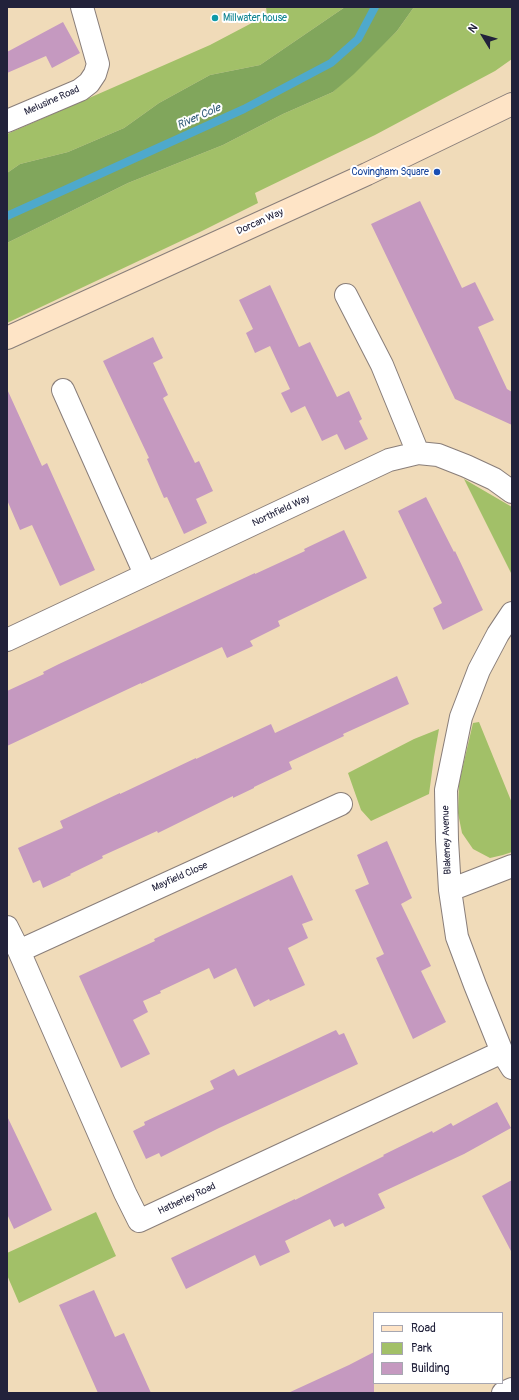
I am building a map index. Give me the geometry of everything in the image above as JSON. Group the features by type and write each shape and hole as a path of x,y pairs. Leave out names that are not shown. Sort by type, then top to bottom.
{"main road":[{"name":"Dorcan Way","path":"7,338 367,174 512,104"}],"street":[{"name":"Melusine Road","path":"7,121 80,90 89,83 96,74 98,64 82,7"},
{"path":"346,295 382,365 418,453"},
{"path":"63,390 145,574"},
{"name":"Northfield Way","path":"7,640 389,460 418,453 438,456 466,466 494,479 512,492"},
{"name":"Blakeney Avenue","path":"507,1060 475,985 457,937 450,890 446,840 446,790 461,716 479,670 498,634 512,613"},
{"name":"Mayfield Close","path":"19,951 341,804"},
{"path":"450,890 512,866"},
{"path":"7,927 19,951"},
{"name":"Hatherley Road","path":"19,951 125,1193 139,1221 507,1060"},
{"path":"503,1393 512,1389"}],"green space":[{"path":"266,7 345,7 260,65 210,75 159,103 124,128 68,152 20,164 7,173 7,134 210,45 267,15"},
{"path":"345,7 414,7 397,31 354,74 333,92 283,114 223,145 128,183 7,243 7,173 20,164 68,152 124,128 159,103 210,75 260,65"},
{"path":"414,7 512,7 512,59 495,71 375,135 255,193 258,203 7,323 7,243 128,183 223,145 283,114 333,92 397,31"},
{"path":"464,479 512,507 512,575"},
{"path":"479,722 512,803 512,852 490,858 473,849 462,833 458,813 459,783 473,723"},
{"path":"439,729 429,794 371,821 361,810 348,773 414,739"},
{"path":"96,1212 116,1256 19,1303 7,1275 7,1253"}],"building":[{"path":"63,22 80,53 52,68 46,56 7,73 7,52"},
{"path":"420,201 462,288 475,282 494,320 478,327 507,389 512,392 512,425 455,399 371,224"},
{"path":"270,285 299,347 310,342 337,397 349,391 362,419 359,421 368,439 345,450 337,434 322,441 305,406 291,413 281,393 290,389 270,346 255,353 246,333 253,329 239,300"},
{"path":"153,337 163,358 153,363 168,395 163,398 195,463 199,461 213,491 196,499 207,523 184,534 167,497 164,498 147,459 149,458 103,361"},
{"path":"7,389 42,466 47,463 95,570 60,586 32,525 20,530 7,500"},
{"path":"426,497 454,552 455,551 483,610 443,630 433,608 442,603 398,511"},
{"path":"344,530 367,578 278,621 280,626 250,641 253,646 227,658 222,647 7,746 7,691 44,674 43,672 59,664 305,551 304,549"},
{"path":"397,676 409,704 343,734 344,736 289,762 292,769 233,798 233,796 158,833 157,831 102,856 103,858 43,888 40,880 33,883 18,848 63,828 60,821 271,724 275,733"},
{"path":"387,841 412,898 401,904 431,966 421,971 446,1022 413,1039 376,958 384,954 355,890 369,884 357,855"},
{"path":"292,875 313,920 302,924 308,938 288,948 305,985 270,1001 269,999 254,1007 236,968 214,979 209,968 160,991 161,993 143,1001 148,1012 133,1020 150,1054 121,1068 79,976 155,941 154,939"},
{"path":"336,1030 339,1035 344,1033 358,1064 219,1128 161,1157 159,1153 146,1159 133,1131 145,1125 144,1122 214,1089 210,1081 234,1069 238,1076"},
{"path":"497,1102 511,1128 464,1154 378,1194 385,1208 345,1227 343,1223 334,1227 330,1219 285,1241 290,1252 260,1266 255,1255 186,1289 171,1258 295,1200 432,1131 433,1133 451,1123 453,1126"},
{"path":"7,1116 52,1210 14,1229 7,1214"},
{"path":"512,1180 512,1253 482,1196"},
{"path":"94,1290 115,1337 124,1333 151,1393 98,1393 59,1305"},
{"path":"373,1353 374,1393 288,1393"}],"waterway":[{"name":"River Cole","path":"7,216 244,109 331,63 358,39 375,7"}],"place":[{"name":"Millwater house","path":"215,18"},
{"name":"Covingham Square","path":"437,172"}]}
